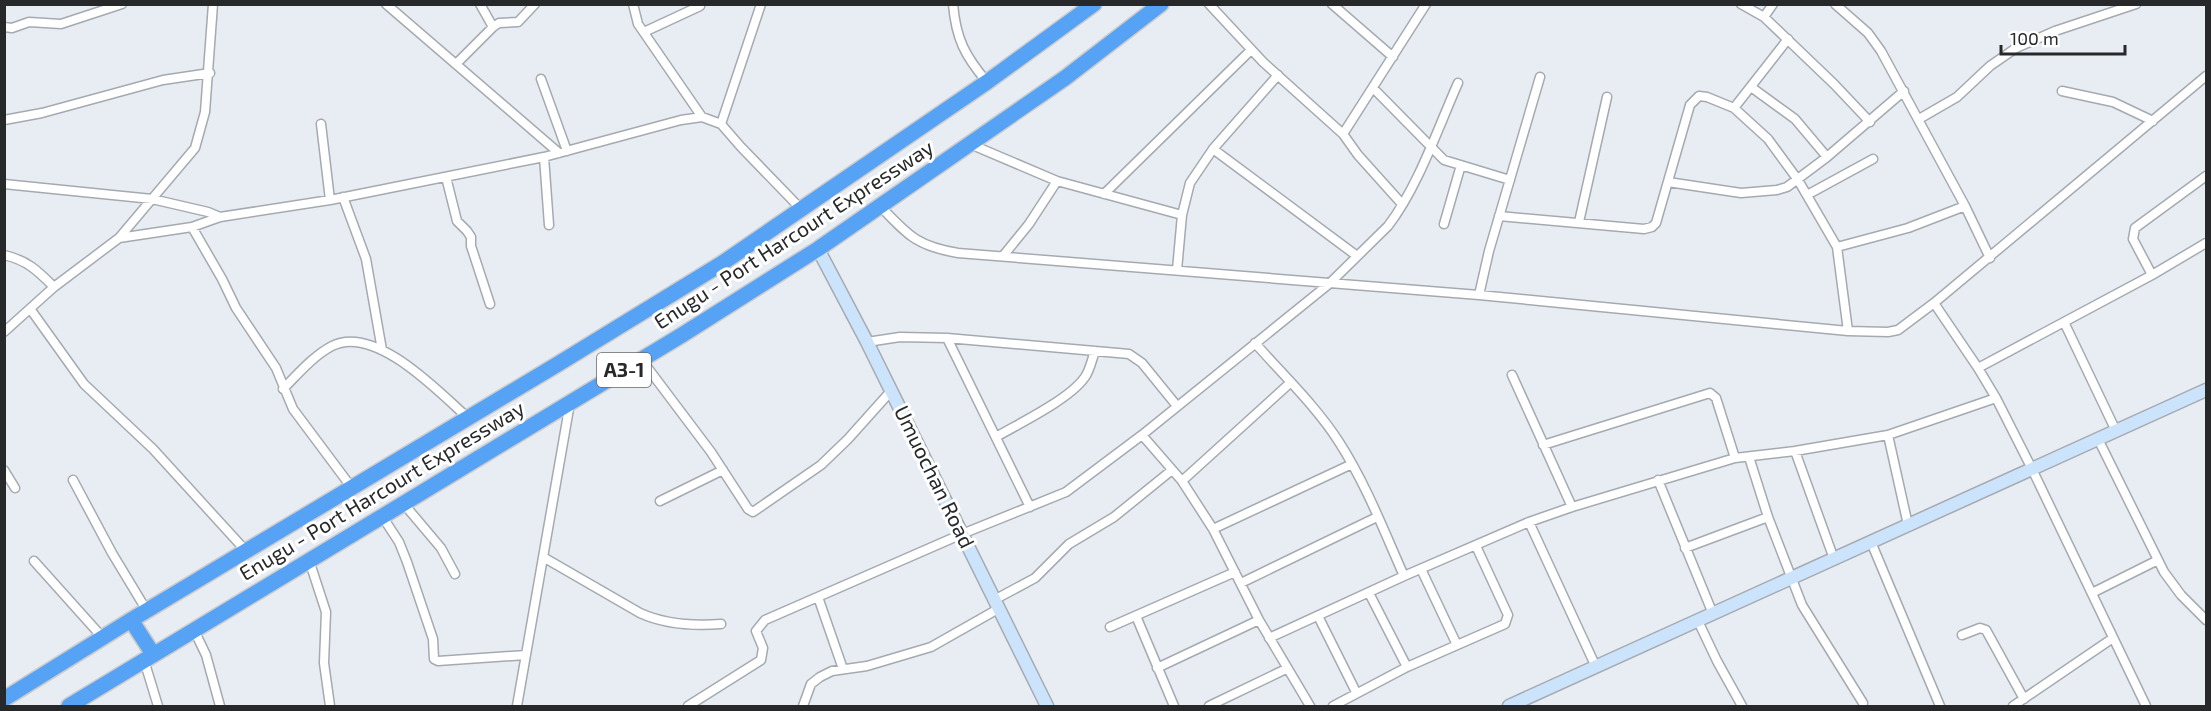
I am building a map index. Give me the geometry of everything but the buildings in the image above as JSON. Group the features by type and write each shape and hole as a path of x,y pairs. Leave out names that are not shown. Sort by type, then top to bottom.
{"highway":[{"name":"Enugu - Port Harcourt Expressway","path":"69,706 818,249 1065,78 1161,4"},
{"name":"Enugu - Port Harcourt Expressway","path":"4,699 720,264 987,82 1092,5"},
{"path":"131,620 148,657"}],"main road":[{"name":"Umuochan Road","path":"818,249 867,342 1047,706"},
{"path":"1509,706 1525,703 1596,667 2206,390"}],"street":[{"path":"4,27 12,28 29,22 61,24 122,4"},
{"path":"4,332 54,287 119,238 195,148 205,112 210,72 213,4"},
{"path":"386,4 563,152"},
{"path":"480,4 493,27"},
{"path":"456,64 493,27 499,23 518,22 535,4"},
{"path":"633,4 638,24 702,117"},
{"path":"721,124 761,4"},
{"path":"953,4 961,45 969,61 987,82"},
{"path":"1209,4 1251,50 1343,134 1358,155 1402,204"},
{"path":"1332,4 1394,57"},
{"path":"1343,134 1426,4"},
{"path":"1741,4 1764,17 1870,122"},
{"path":"1764,17 1773,4"},
{"path":"1834,4 1868,33 1881,51 1965,206 1990,258"},
{"path":"1919,119 1957,97 1990,66 2016,48 2055,31 2136,4"},
{"path":"644,32 700,6"},
{"path":"1734,108 1788,39"},
{"path":"1104,194 1251,50"},
{"path":"4,120 42,113 163,80 210,72"},
{"path":"1177,270 1182,215 1190,183 1213,149 1278,75"},
{"path":"880,206 909,236 934,249 958,253 1479,295 1848,331 1888,332 1898,330 1990,258 2206,76"},
{"path":"1479,295 1499,216 1540,77"},
{"path":"541,79 563,152"},
{"path":"688,706 761,660 763,648 756,631 765,620 962,534 1066,492 1142,435 1329,284 1388,226 1402,204 1430,147 1458,82"},
{"path":"1751,87 1795,119 1827,157"},
{"path":"1374,88 1444,160 1510,180"},
{"path":"1668,182 1742,193 1786,187 1827,157 1904,91"},
{"path":"2062,92 2113,102 2153,121"},
{"path":"1499,216 1644,229 1652,227 1656,224 1690,105 1699,96 1707,97 1734,108 1768,139 1798,180 1837,247 1848,331"},
{"path":"1579,222 1607,97"},
{"path":"119,238 192,227 220,217 330,200 544,157 681,120 702,117 721,124 801,209"},
{"path":"321,124 330,200"},
{"path":"970,144 1057,181 1182,215"},
{"path":"1213,149 1357,256"},
{"path":"544,157 549,225"},
{"path":"1807,195 1874,159"},
{"path":"1444,224 1461,165"},
{"path":"2152,275 2133,239 2135,228 2206,176"},
{"path":"446,177 457,221 471,237 471,246 490,304"},
{"path":"1003,256 1029,224 1057,181"},
{"path":"4,184 152,199 220,217"},
{"path":"343,197 366,259 382,350"},
{"path":"1837,247 1908,228 1965,206"},
{"path":"192,227 236,308 276,368 292,409 352,488"},
{"path":"1978,368 2152,275 2206,243"},
{"path":"4,255 20,258 54,287"},
{"path":"1934,303 1996,398 2146,706"},
{"path":"31,310 84,384 153,449 246,551"},
{"path":"2064,322 2116,431"},
{"path":"867,342 900,337 947,339 1129,354 1136,357 1178,406"},
{"path":"947,339 1030,507"},
{"path":"283,389 313,360 332,346 354,342 369,344 424,378 468,418"},
{"path":"1255,343 1326,424 1352,464 1404,576"},
{"path":"996,437 1065,396 1077,386 1086,376 1095,351"},
{"path":"641,359 723,470 748,509 753,512 821,465 891,391"},
{"path":"1512,375 1572,507"},
{"path":"1182,481 1290,383"},
{"path":"1543,445 1710,393 1716,398 1735,458"},
{"path":"1269,638 1404,576 1529,522 1572,507 1735,458 1795,451 1888,435 1996,398"},
{"path":"517,706 570,402"},
{"path":"1142,435 1182,481 1213,529 1259,620 1310,706"},
{"path":"1888,435 1908,525"},
{"path":"2098,439 2158,560 2181,595 2206,620"},
{"path":"1795,451 1834,559"},
{"path":"1749,457 1768,517 1809,618 1863,703"},
{"path":"1213,529 1352,464"},
{"path":"4,470 15,488"},
{"path":"660,501 723,470"},
{"path":"803,706 812,684 832,671 867,666 931,647 1035,578 1069,544 1114,517 1172,470"},
{"path":"73,480 112,553 147,611"},
{"path":"1658,480 1713,614"},
{"path":"403,503 441,548 455,574"},
{"path":"382,516 399,542 407,562 433,639 434,659 438,662 526,655"},
{"path":"1240,583 1377,517"},
{"path":"1685,549 1768,517"},
{"path":"1529,522 1596,667"},
{"path":"1871,542 1940,706"},
{"path":"1333,706 1356,692 1407,668 1499,628 1508,620 1508,615 1476,546"},
{"path":"543,557 652,619 703,625 720,624"},
{"path":"309,560 326,612 324,663 330,706"},
{"path":"2092,593 2158,560"},
{"path":"34,561 103,638"},
{"path":"1421,569 1457,645"},
{"path":"1110,627 1235,572"},
{"path":"1369,592 1407,668"},
{"path":"818,597 843,669"},
{"path":"1136,616 1174,706"},
{"path":"1318,616 1356,692"},
{"path":"1157,668 1259,620"},
{"path":"1698,621 1742,706"},
{"path":"1962,634 1980,628 1986,630 2024,699"},
{"path":"194,630 206,655 220,706"},
{"path":"2013,706 2113,638"},
{"path":"148,657 158,706"},
{"path":"1209,706 1286,669"}]}
